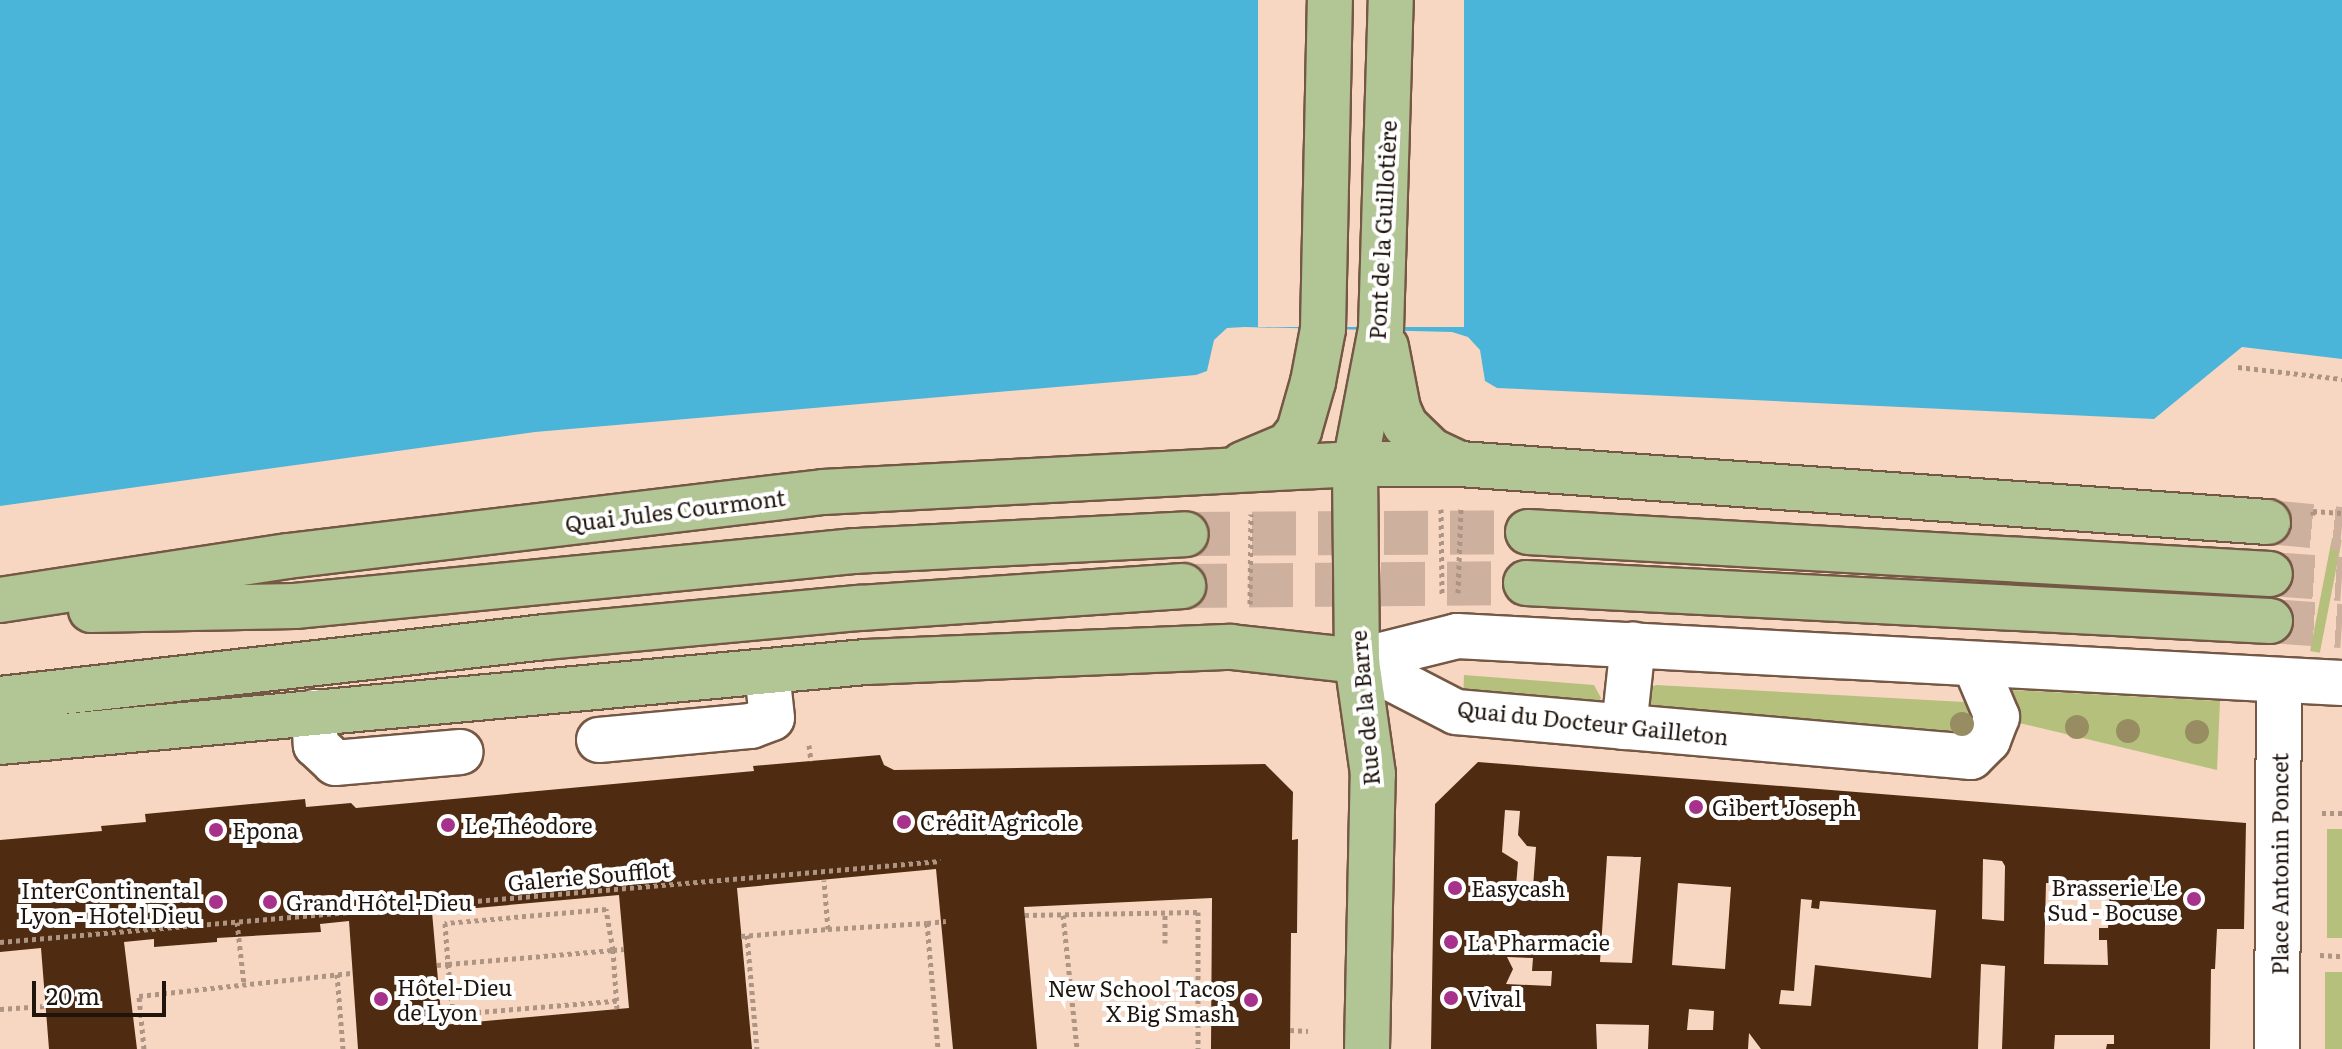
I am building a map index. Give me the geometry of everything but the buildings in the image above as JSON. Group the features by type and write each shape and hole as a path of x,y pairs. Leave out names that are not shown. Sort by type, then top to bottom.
{"main road":[{"path":"1330,0 1323,329 1331,382 1355,464 1460,483 2268,522"},
{"name":"Pont de la Guillotière","path":"1355,464 1381,329 1391,0"},
{"path":"1238,485 1299,431 1323,329"},
{"path":"1381,329 1398,409 1405,425 1460,483"},
{"name":"Quai Jules Courmont","path":"0,600 288,556 823,492 1238,485 1355,464"},
{"name":"Rue de la Barre","path":"1355,464 1357,661 1373,774 1367,1049"},
{"path":"1528,532 2270,574"},
{"path":"0,612 295,606 855,551 1186,534"},
{"path":"1526,583 2270,621"},
{"path":"0,699 561,636 860,608 1183,586"},
{"path":"0,742 315,728 997,655 1231,647 1357,661"}],"street":[{"path":"1357,661 1457,636 2342,683"},
{"path":"1624,727 1633,644"},
{"name":"Quai du Docteur Gailleton","path":"1357,661 1456,712 1971,757 1988,740 1997,717 1975,665"},
{"path":"599,740 751,726 772,718 795,678"},
{"name":"Place Antonin Poncet","path":"2277,1049 2279,680"},
{"path":"315,728 335,763 461,752"}],"path":[{"path":"2238,367 2342,379"},
{"path":"1458,609 1460,483"},
{"path":"1238,485 1250,614"},
{"path":"1441,504 1443,601"},
{"path":"2313,813 2342,813"},
{"name":"Galerie Soufflot","path":"0,942 941,861"},
{"path":"824,880 828,929"},
{"path":"616,1001 453,1014 445,923 606,909 613,950 617,1009"},
{"path":"1025,915 1198,912 1198,1049"},
{"path":"1165,913 1165,943"},
{"path":"1063,915 1077,1049"},
{"path":"237,921 244,984"},
{"path":"757,1049 744,936 946,921"},
{"path":"927,923 938,1049"},
{"path":"437,965 624,949"},
{"path":"2311,955 2342,956"},
{"path":"131,996 351,973"},
{"path":"337,974 343,1049"},
{"path":"139,996 144,1049"},
{"path":"0,1009 45,1006"},
{"path":"1290,1030 1308,1031"}],"green space":[{"path":"2332,538 2342,540 2320,653 2310,651"},
{"path":"1464,675 1594,685 1601,698 1598,704 1463,700"},
{"path":"1656,685 1964,702 1974,707 1977,736 1647,711 1647,689"},
{"path":"2007,692 2220,701 2217,770 2019,723"},
{"path":"2327,829 2342,829 2342,938 2327,938"},
{"path":"2325,972 2342,972 2342,1049 2325,1049"}],"water":[{"path":"0,0 2342,0 2342,359 2242,347 2154,419 1497,388 1485,381 1480,350 1468,337 1452,332 1227,328 1214,340 1207,371 1196,375 535,432 0,506"}],"pier":[{"path":"1258,0 1464,0 1464,327 1258,327"}],"tunnel":[{"path":"2268,522 2342,529"},
{"path":"1186,534 1528,532"},
{"path":"2270,574 2342,579"},
{"path":"1183,586 1526,583"},
{"path":"2270,621 2342,626"}],"place":[{"name":"Gibert Joseph","path":"1696,807"},
{"name":"Crédit Agricole","path":"904,822"},
{"name":"Le Théodore","path":"448,825"},
{"name":"Epona","path":"216,830"},
{"name":"Easycash","path":"1455,888"},
{"name":"Brasserie Le Sud - Bocuse","path":"2194,899"},
{"name":"InterContinental Lyon - Hotel Dieu","path":"216,902"},
{"name":"Grand Hôtel-Dieu","path":"270,902"},
{"name":"La Pharmacie","path":"1451,942"},
{"name":"Vival","path":"1451,998"},
{"name":"Hôtel-Dieu de Lyon","path":"381,999"},
{"name":"New School Tacos X Big Smash","path":"1251,1000"}]}
